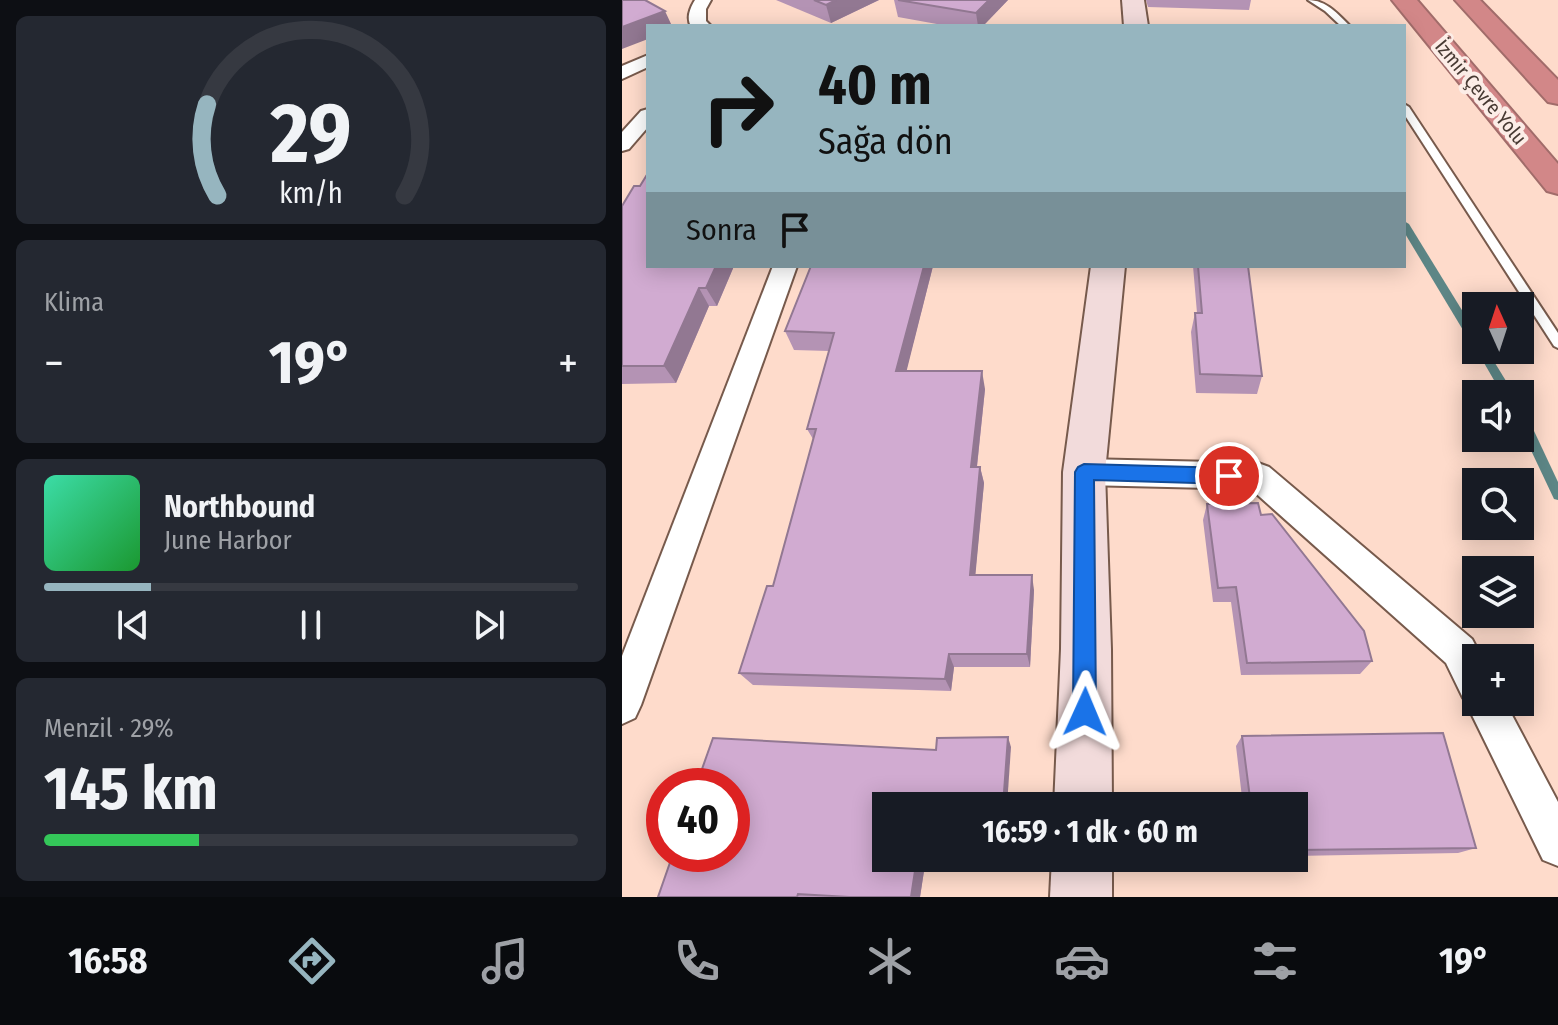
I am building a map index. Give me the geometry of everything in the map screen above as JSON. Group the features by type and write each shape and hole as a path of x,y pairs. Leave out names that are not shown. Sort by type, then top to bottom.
{"highway":[{"name":"İzmir Çevre Yolu","path":"1404,0 1558,184"},
{"path":"1467,0 1558,96"}],"street":[{"path":"699,24 698,9 703,0"},
{"path":"1133,0 1136,24"},
{"path":"622,73 646,61"},
{"path":"622,145 646,117"},
{"path":"622,705 784,268"},
{"path":"1083,792 1086,649 1084,472 1108,268"},
{"path":"1084,472 1258,476 1459,651 1462,657"},
{"path":"1492,716 1558,845"},
{"path":"1081,897 1082,872"}],"lane":[{"path":"1312,0 1328,9 1344,24"},
{"path":"1406,110 1558,343"}],"building":[{"path":"622,0 645,0 665,11 622,27"},
{"path":"814,0 836,0 826,5"},
{"path":"898,0 989,0 976,13"},
{"path":"646,176 646,268 715,268 706,288 699,288 664,366 622,366 622,206 634,186 640,186"},
{"path":"810,268 923,268 896,371 982,371 971,467 980,467 970,575 1032,575 1027,654 949,654 945,679 739,673 767,586 773,586 816,429 807,429 834,333 785,331"},
{"path":"1198,268 1248,268 1262,376 1200,374 1195,313 1202,313"},
{"path":"1258,503 1261,515 1272,514 1364,631 1372,661 1247,663 1236,587 1218,588 1207,504"},
{"path":"1443,733 1476,848 1308,850 1308,792 1249,792 1242,736"},
{"path":"1008,737 1004,792 872,792 872,872 915,872 911,897 798,894 797,897 658,897 667,872 750,872 750,768 702,768 713,738 936,750 937,738"}],"waterway":[{"path":"1406,227 1462,319"},
{"path":"1490,364 1499,380"},
{"path":"1534,444 1558,495"}],"route":[{"path":"1085,712 1084,472 1229,476"}]}
